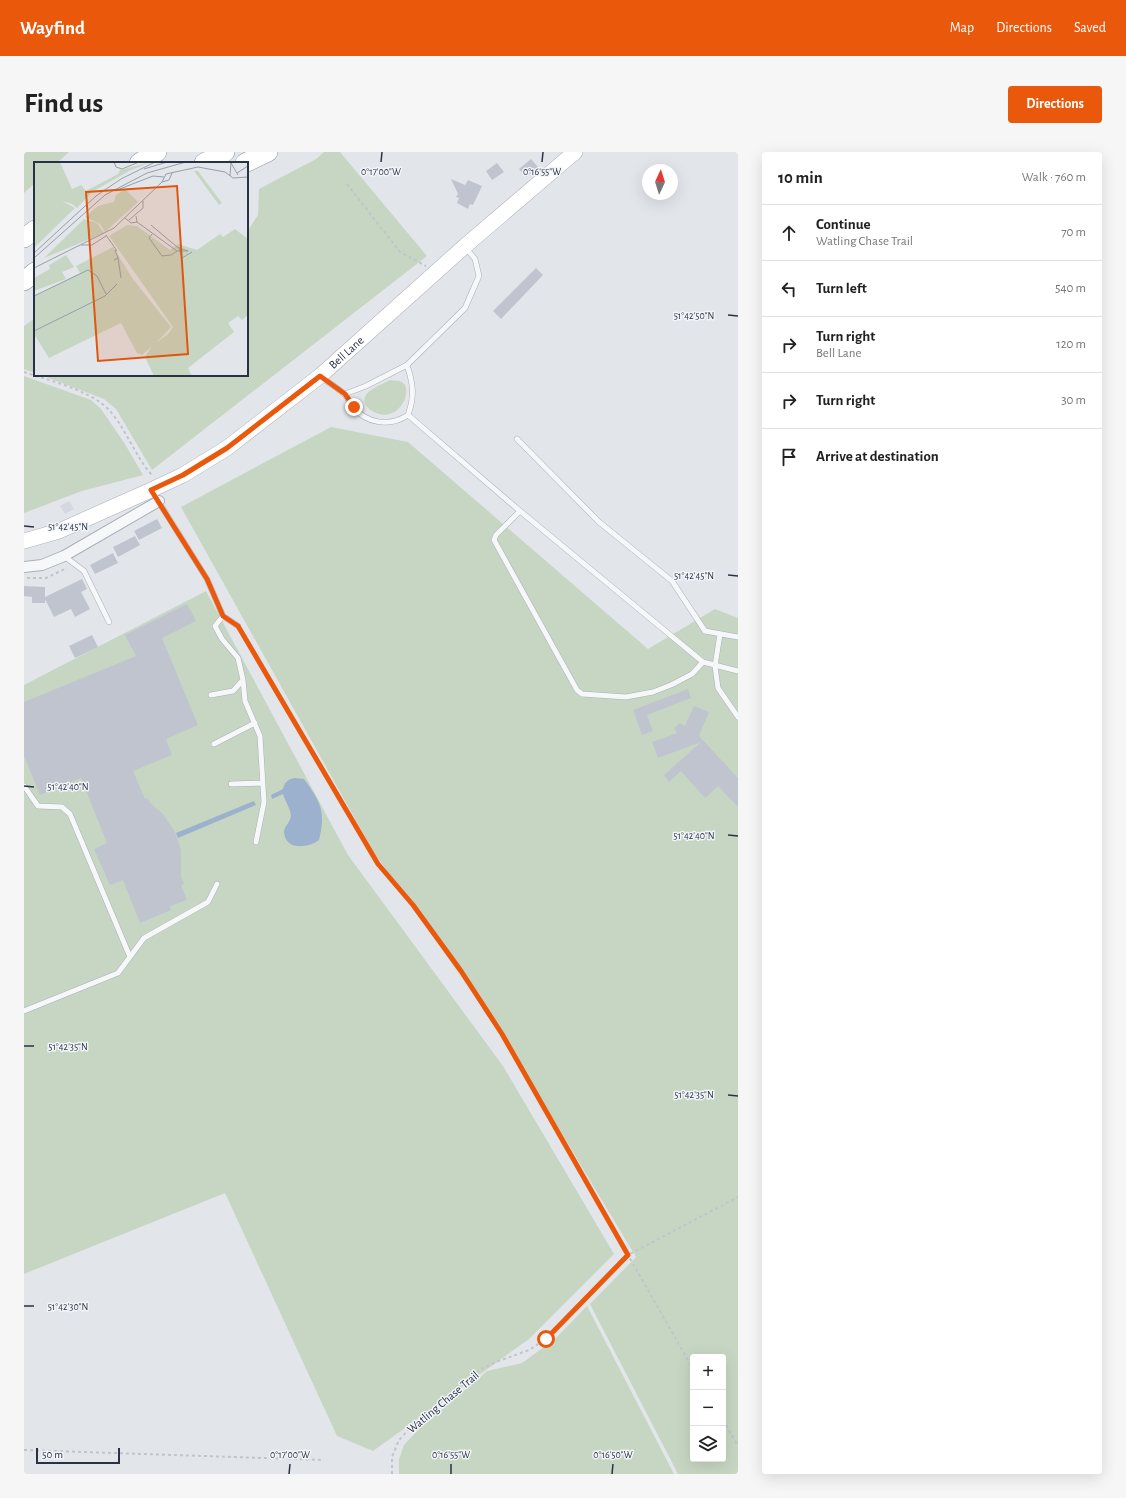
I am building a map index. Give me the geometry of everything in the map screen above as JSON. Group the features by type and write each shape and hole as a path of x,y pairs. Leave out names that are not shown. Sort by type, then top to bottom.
{"highway":[{"path":"141,162 157,152"},
{"path":"206,162 225,152"},
{"path":"246,162 268,152"},
{"path":"24,238 34,231"},
{"path":"24,280 34,273"}],"main road":[{"name":"Bell Lane","path":"24,540 59,531 154,489 183,475 227,448 320,376 465,246 575,152"}],"street":[{"path":"24,567 42,565 64,556 154,489"}],"lane":[{"path":"345,394 366,386 407,365 465,308 479,276 475,259 465,246"},
{"path":"320,376 345,394 354,407 364,417 383,423 393,422 401,420 408,415 412,404 412,382 407,365"},
{"path":"408,415 520,512 703,662 738,671"},
{"path":"517,439 600,522 672,581 705,631 738,637"},
{"path":"154,489 207,579 223,616 238,626"},
{"path":"520,512 496,535 494,540 577,690 582,694 626,697 653,692 692,674 703,662"},
{"path":"64,556 84,571 109,622"},
{"path":"223,616 215,626 222,639 238,658 243,680 245,701 260,736 264,802 256,842"},
{"path":"720,634 715,666 718,688 738,717"},
{"path":"211,695 233,691 243,680"},
{"path":"214,744 255,723"},
{"path":"231,784 263,783"},
{"path":"24,786 38,806 62,807 70,814 130,957"},
{"path":"24,1011 118,973 144,938 208,902 217,884"}],"path":[{"path":"348,184 400,252 437,272"},
{"path":"24,372 34,375"},
{"path":"36,376 83,392 100,402 110,411 154,489"},
{"path":"238,626 378,864 413,905 461,971 502,1034 690,1363"},
{"name":"Watling Chase Trail","path":"392,1474 392,1457 399,1440 413,1426 478,1371 496,1362 529,1350 546,1339 628,1255 738,1197"},
{"path":"726,1425 738,1446"},
{"path":"24,1450 324,1460"}],"shaded area":[{"path":"69,501 74,509 65,514 60,506"}],"green space":[{"path":"24,152 69,152 58,162 34,162 34,184 24,193"},
{"path":"324,152 340,152 427,256 152,470 116,409 104,399 44,376 248,376 248,230 258,215 259,189 316,159"},
{"path":"34,319 34,373 24,369 24,326"},
{"path":"24,376 91,400 101,409 125,444 143,475 82,491 24,513"},
{"path":"390,380 400,381 405,385 406,396 403,402 399,408 387,415 372,411 365,403 366,395 373,389"},
{"path":"331,427 408,442 648,649 715,609 738,618 738,1474 678,1474 590,1304 636,1257 505,1039 373,851 181,507"},
{"path":"206,591 348,855 503,1066 614,1254 529,1339 373,1451 337,1436 225,1193 24,1274 24,685"},
{"path":"587,1306 674,1474 399,1474 399,1459 404,1445 419,1429 487,1371 522,1363 555,1339"}],"water":[{"path":"294,778 304,779 318,801 322,814 319,840 315,843 304,846 293,845 285,838 284,830 291,817 290,810 283,794 272,799 271,795 283,789 287,782"},
{"path":"254,801 256,805 178,838 176,833"}],"building":[{"path":"531,159 538,167 526,177 519,169"},
{"path":"497,163 504,172 492,180 486,171"},
{"path":"451,179 465,185 468,180 482,186 473,205 470,204 468,209 457,203 459,198 456,197 458,194"},
{"path":"536,268 543,275 501,319 493,311"},
{"path":"157,519 162,528 139,540 134,531"},
{"path":"135,536 140,545 118,557 113,547"},
{"path":"113,553 118,563 95,574 90,565"},
{"path":"82,579 87,589 81,592 90,609 75,617 71,609 54,617 45,599 45,603 32,603 32,597 24,596 24,586 45,587 45,597"},
{"path":"187,604 196,621 162,638 198,725 166,739 172,755 133,771 145,799 148,798 150,803 163,814 175,832 181,850 181,877 184,884 181,885 187,900 170,906 171,910 140,923 123,880 110,885 94,849 107,843 81,778 40,795 24,756 24,702 136,656 125,635"},
{"path":"92,635 98,647 75,658 69,646"},
{"path":"688,689 691,698 647,715 653,731 642,735 633,710"},
{"path":"694,706 709,712 699,736 738,778 738,807 718,786 705,798 681,771 669,782 664,775 701,742 658,758 652,742 677,733 674,728 680,723 685,726"}],"route":[{"path":"354,407 345,394 320,376 227,448 183,475 151,490 207,579 223,616 238,626 378,864 413,905 461,971 502,1034 628,1255 546,1339"}]}
